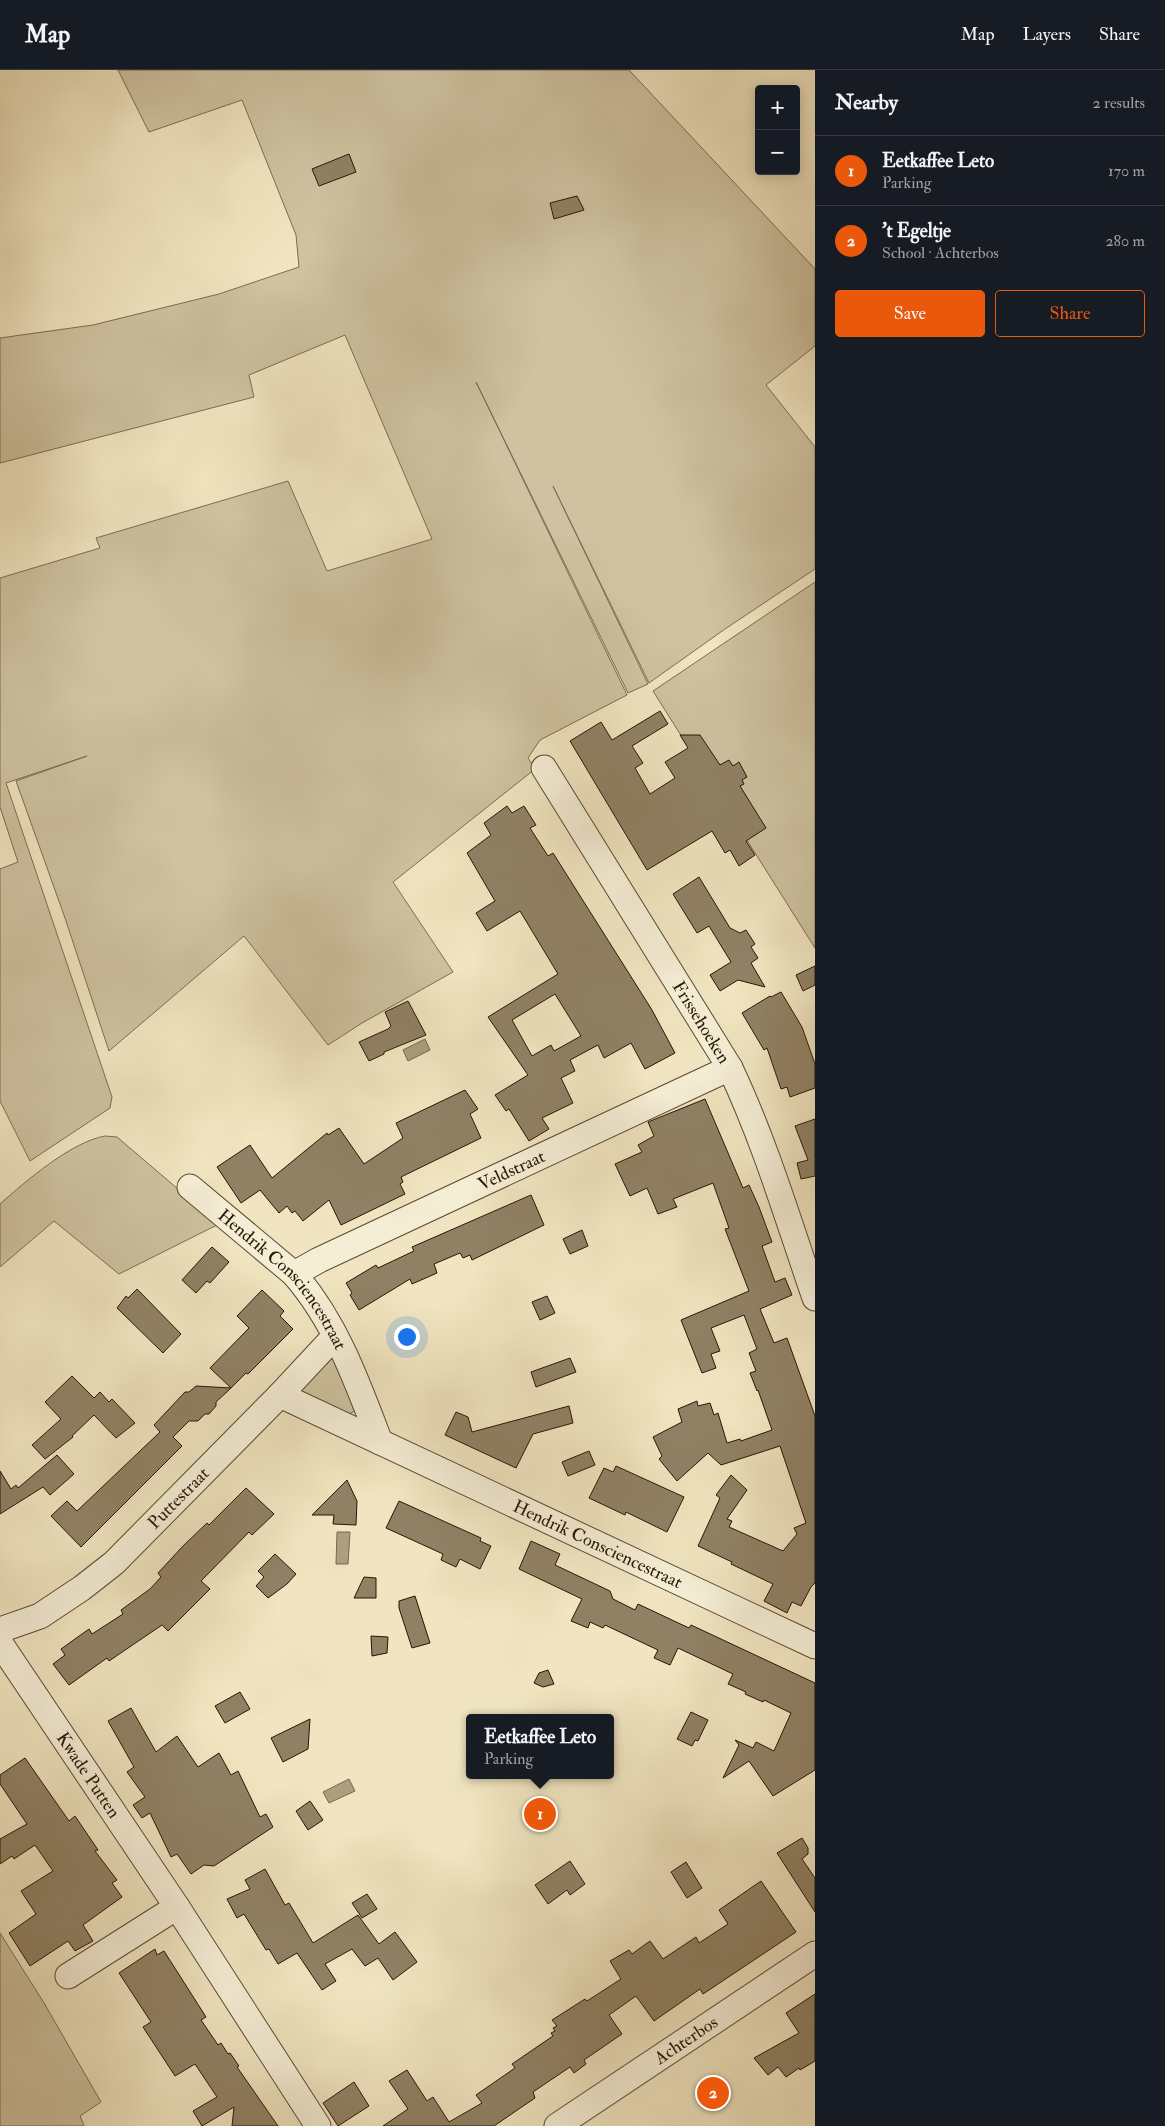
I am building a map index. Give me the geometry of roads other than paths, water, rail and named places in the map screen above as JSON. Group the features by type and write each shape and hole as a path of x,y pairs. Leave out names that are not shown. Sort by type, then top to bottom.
{"street":[{"name":"Frissehoeken","path":"544,768 730,1068 761,1139 815,1298"},
{"name":"Veldstraat","path":"294,1274 319,1260 730,1068"},
{"name":"Hendrik Consciencestraat","path":"190,1187 294,1274 307,1290 335,1336 357,1380 380,1442"},
{"name":"Puttestraat","path":"0,1630 40,1616 82,1588 114,1563 280,1395 335,1336"},
{"name":"Hendrik Consciencestraat","path":"280,1395 815,1646"},
{"name":"Kwade Putten","path":"0,1643 178,1907 318,2126"},
{"path":"68,1976 178,1907"},
{"name":"Achterbos","path":"557,2126 815,1954"}],"place":[{"name":"Eetkaffee Leto","path":"540,1814"},
{"name":"'t Egeltje","path":"713,2093"}]}
